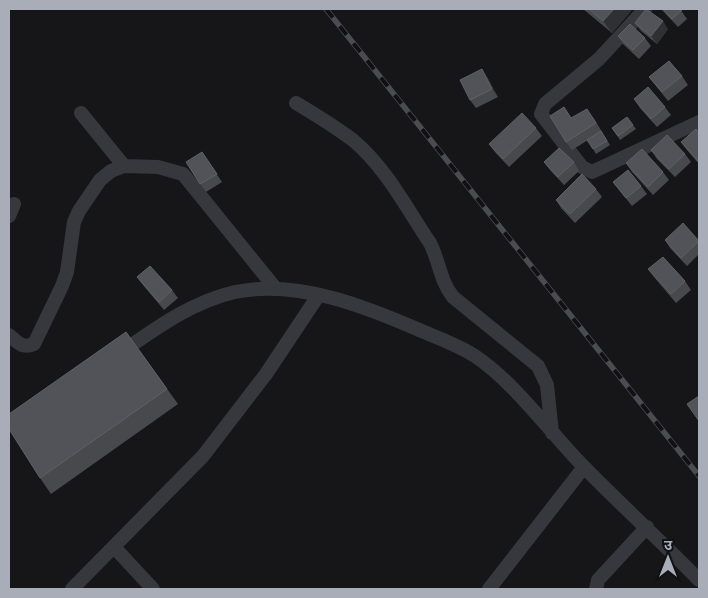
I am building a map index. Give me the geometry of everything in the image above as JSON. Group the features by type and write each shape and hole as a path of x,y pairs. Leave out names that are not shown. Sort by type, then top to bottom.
{"street":[{"path":"646,9 599,59 545,104 541,114 582,167 592,172 699,122"},
{"path":"296,103 348,137 370,157 430,242 436,254 447,289 453,297 538,366 547,385 552,433"},
{"path":"81,113 124,166"},
{"path":"9,334 21,345 28,346 34,344 37,340 64,279 74,222 79,211 100,180 111,171 124,166 158,167 183,174 276,289"},
{"path":"107,362 192,307 235,292 276,289 318,296 383,314 475,356 507,384 584,467 699,580"},
{"path":"72,589 203,456 266,374 318,296"},
{"path":"491,589 584,467"},
{"path":"596,589 598,580 647,527"},
{"path":"114,547 153,589"}],"building":[{"path":"589,9 614,9 603,21"},
{"path":"646,9 663,21 651,36 635,23"},
{"path":"663,9 680,9 682,10 672,19"},
{"path":"630,24 645,38 633,50 618,36"},
{"path":"669,61 682,76 662,92 649,77"},
{"path":"482,69 492,89 470,100 460,80"},
{"path":"648,87 665,107 651,119 634,99"},
{"path":"564,107 571,118 587,109 596,123 566,142 550,116"},
{"path":"522,113 536,128 503,159 489,144"},
{"path":"627,117 633,125 618,136 612,128"},
{"path":"696,129 699,133 699,162 681,142"},
{"path":"601,131 607,141 593,149 587,140"},
{"path":"667,135 685,154 669,169 651,150"},
{"path":"559,148 574,162 558,177 544,162"},
{"path":"642,149 663,172 648,187 626,163"},
{"path":"202,152 217,174 200,184 186,162"},
{"path":"628,170 641,186 626,198 613,182"},
{"path":"582,174 596,189 570,214 556,200"},
{"path":"683,223 699,241 681,258 665,240"},
{"path":"663,257 685,281 671,294 648,269"},
{"path":"150,266 172,290 159,302 137,277"},
{"path":"126,332 167,389 40,478 9,429 9,414"},
{"path":"699,396 699,421 687,404"}],"railway":[{"path":"326,9 699,476"}]}
